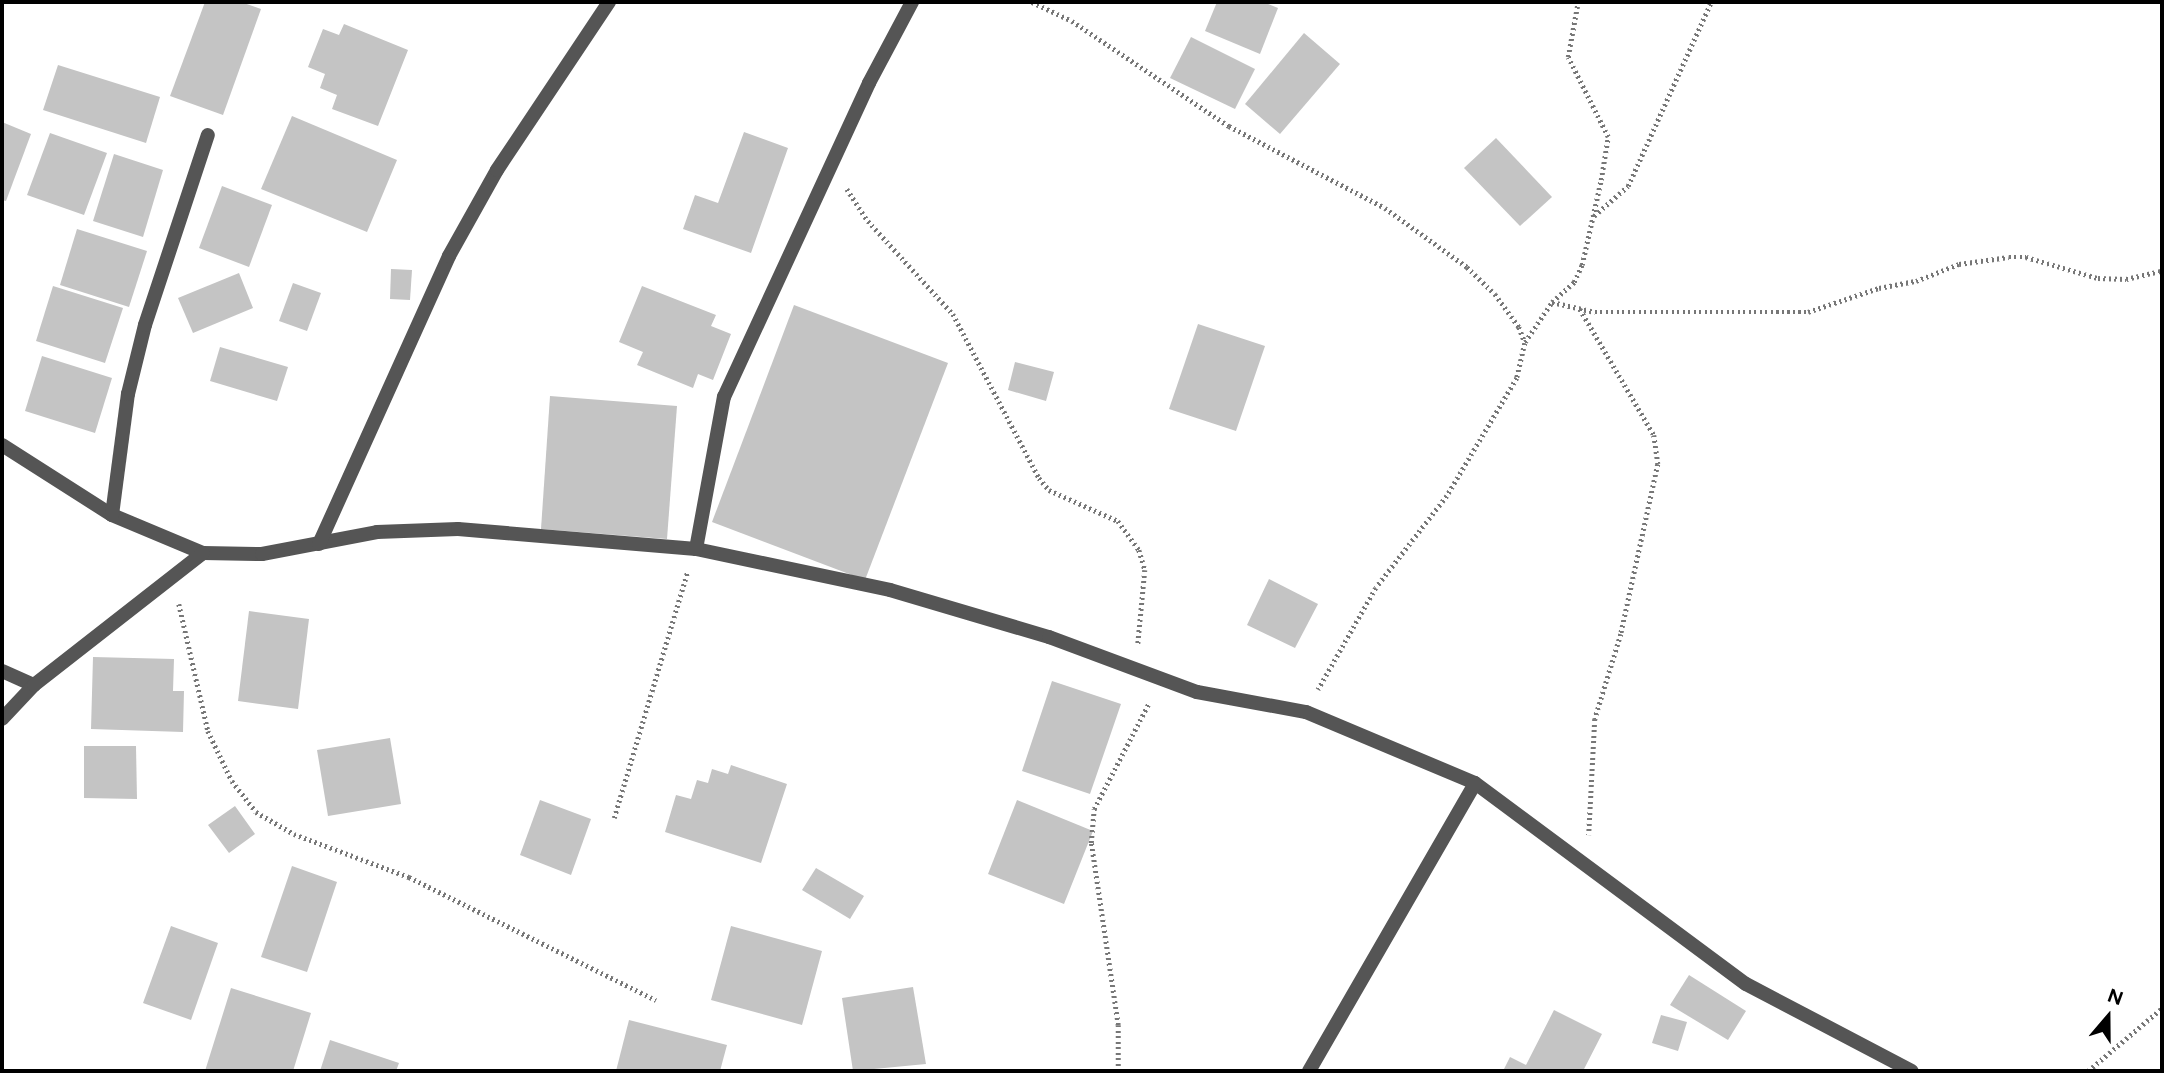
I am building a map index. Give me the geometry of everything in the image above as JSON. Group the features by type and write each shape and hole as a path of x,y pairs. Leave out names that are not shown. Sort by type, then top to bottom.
{"street":[{"path":"319,544 449,256 517,138 609,2"},
{"path":"696,549 724,397 912,2"},
{"path":"112,515 128,394 145,325 208,135"},
{"path":"2,445 112,515 204,553 262,554 377,532 458,529 696,549 890,590 1049,637 1197,692 1306,712 1475,783 1746,984 1891,1066 1912,1071"},
{"path":"2,719 34,685 204,553"},
{"path":"2,671 34,685"},
{"path":"1309,1071 1475,783"}],"path":[{"path":"1032,2 1072,21 1229,126 1385,208 1496,294 1525,343"},
{"path":"1306,712 1376,588 1468,465 1517,377 1525,343 1552,302 1574,282 1583,265 1608,137 1568,57 1578,2"},
{"path":"1593,216 1628,186 1711,2"},
{"path":"832,166 868,221 953,314 1039,478 1049,490 1118,521 1139,550 1146,570 1135,669"},
{"path":"1552,302 1595,312 1808,312 1879,288 1916,281 1959,264 2009,257 2026,257 2098,278 2126,279 2162,271"},
{"path":"1579,308 1654,435 1658,464 1621,634 1595,719 1588,867"},
{"path":"614,818 696,549"},
{"path":"175,576 187,652 208,732 232,781 256,812 294,834 409,877 656,1000"},
{"path":"1118,1071 1118,1025 1091,843 1094,809 1162,679"},
{"path":"2088,1071 2162,1008"}],"building":[{"path":"205,2 241,2 261,9 223,115 170,96"},
{"path":"1217,2 1263,2 1278,8 1260,54 1205,31"},
{"path":"344,24 408,50 378,126 332,109 337,95 320,88 325,74 308,67 323,29 339,35"},
{"path":"1304,33 1340,64 1280,134 1245,104"},
{"path":"1191,37 1255,69 1235,109 1170,78"},
{"path":"58,65 160,97 146,143 43,110"},
{"path":"292,116 397,160 367,232 261,189"},
{"path":"2,122 31,134 6,201 2,200"},
{"path":"744,132 788,148 751,253 683,229 695,195 718,203"},
{"path":"50,133 107,153 84,215 27,195"},
{"path":"1496,138 1552,197 1520,226 1464,168"},
{"path":"114,154 163,170 143,237 93,221"},
{"path":"222,186 272,205 249,267 199,248"},
{"path":"77,229 147,251 129,307 60,285"},
{"path":"391,269 412,270 410,300 390,299"},
{"path":"239,273 253,308 193,333 178,298"},
{"path":"293,283 321,293 307,331 279,321"},
{"path":"53,286 123,308 105,363 36,341"},
{"path":"642,286 716,315 711,326 731,334 713,380 698,374 693,388 637,365 643,352 619,342"},
{"path":"794,305 948,363 865,580 712,522"},
{"path":"1198,324 1265,346 1236,431 1169,409"},
{"path":"220,347 288,367 277,401 210,381"},
{"path":"42,356 112,378 95,433 25,411"},
{"path":"1015,362 1054,372 1046,401 1008,390"},
{"path":"550,396 677,406 667,539 541,529"},
{"path":"1269,579 1318,604 1295,648 1247,625"},
{"path":"249,611 309,619 298,709 238,701"},
{"path":"93,657 174,659 173,691 184,691 183,732 91,729"},
{"path":"1052,681 1121,704 1090,794 1022,771"},
{"path":"390,738 401,804 328,816 317,750"},
{"path":"84,746 136,746 137,799 84,798"},
{"path":"731,765 787,784 761,863 665,832 676,795 691,799 697,780 708,783 712,769 728,774"},
{"path":"540,800 591,819 571,875 520,855"},
{"path":"1017,800 1093,831 1064,904 988,874"},
{"path":"235,806 255,834 229,853 208,825"},
{"path":"292,866 337,882 307,972 261,957"},
{"path":"816,868 864,896 850,919 802,890"},
{"path":"171,926 218,943 191,1020 143,1003"},
{"path":"731,926 822,951 802,1025 711,1000"},
{"path":"1689,975 1746,1011 1728,1040 1670,1005"},
{"path":"913,987 926,1064 853,1071 842,998"},
{"path":"231,988 311,1013 293,1071 205,1071"},
{"path":"1554,1010 1602,1034 1583,1071 1503,1071 1510,1057 1526,1065"},
{"path":"1661,1015 1687,1022 1678,1051 1652,1043"},
{"path":"629,1020 727,1045 720,1071 616,1071"},
{"path":"330,1040 399,1063 396,1071 320,1071"}]}
